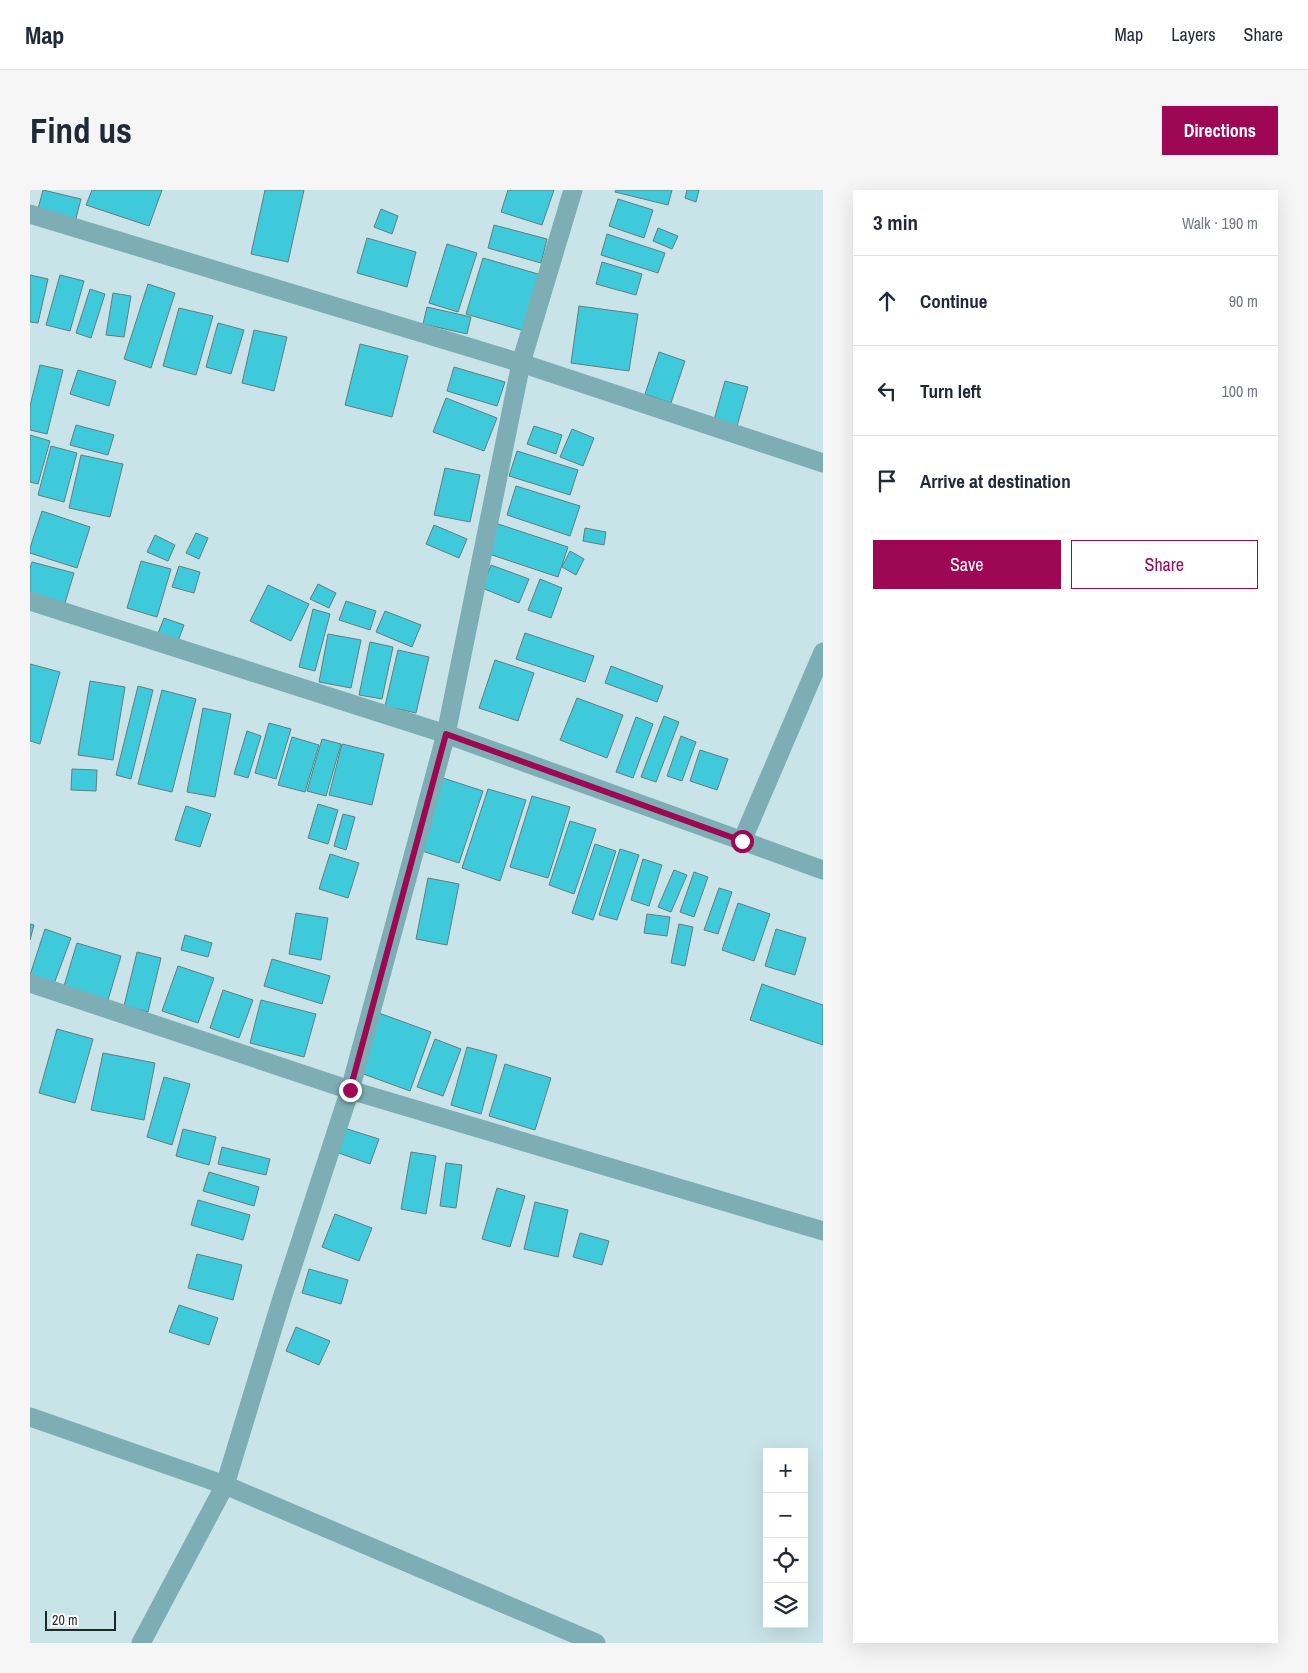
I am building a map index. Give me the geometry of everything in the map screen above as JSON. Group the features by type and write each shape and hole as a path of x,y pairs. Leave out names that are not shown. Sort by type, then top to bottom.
{"street":[{"path":"141,1643 225,1485 350,1090 446,734 521,363 573,190"},
{"path":"30,214 521,363 823,463"},
{"path":"30,601 446,734 823,870"},
{"path":"742,841 823,652"},
{"path":"30,982 350,1090 823,1231"},
{"path":"30,1417 225,1485 596,1643"}],"building":[{"path":"43,190 81,199 75,222 37,213"},
{"path":"92,190 162,190 149,226 86,205"},
{"path":"265,190 304,190 288,262 251,254"},
{"path":"508,190 554,190 542,225 501,212"},
{"path":"616,190 672,190 668,205 615,192"},
{"path":"687,190 699,190 696,202 685,198"},
{"path":"618,199 653,210 644,238 609,226"},
{"path":"381,209 398,216 392,234 374,227"},
{"path":"494,225 547,239 541,263 488,248"},
{"path":"658,228 678,236 672,249 653,241"},
{"path":"607,234 665,253 658,273 601,255"},
{"path":"367,238 416,252 407,287 357,273"},
{"path":"447,244 477,253 458,312 429,303"},
{"path":"483,258 545,276 528,332 466,314"},
{"path":"602,262 642,274 636,295 596,284"},
{"path":"30,275 48,279 38,323 30,322"},
{"path":"60,275 84,281 70,331 46,325"},
{"path":"148,284 175,293 151,368 124,359"},
{"path":"90,289 105,294 91,338 76,333"},
{"path":"113,293 131,296 124,337 106,335"},
{"path":"579,306 638,314 629,371 571,363"},
{"path":"427,307 471,317 467,334 423,324"},
{"path":"179,308 213,316 196,375 163,366"},
{"path":"218,323 244,330 231,374 206,367"},
{"path":"254,330 287,337 274,391 242,383"},
{"path":"360,344 408,356 392,417 345,405"},
{"path":"659,352 685,361 671,403 645,394"},
{"path":"40,365 63,370 47,434 30,430 30,406"},
{"path":"454,367 505,382 497,406 447,391"},
{"path":"78,370 116,381 109,406 70,394"},
{"path":"725,381 748,387 737,426 714,420"},
{"path":"446,398 497,418 484,451 433,432"},
{"path":"76,425 114,435 108,455 70,445"},
{"path":"534,426 562,435 556,454 527,444"},
{"path":"572,429 594,438 583,466 560,457"},
{"path":"30,435 50,441 38,484 30,482"},
{"path":"51,446 77,453 64,502 38,495"},
{"path":"517,451 578,470 570,495 509,476"},
{"path":"81,455 123,464 110,517 69,508"},
{"path":"445,468 480,475 470,522 434,515"},
{"path":"516,486 580,506 570,536 507,515"},
{"path":"42,511 90,527 77,568 30,553"},
{"path":"495,523 568,547 558,577 486,553"},
{"path":"434,525 467,539 459,558 426,544"},
{"path":"585,528 606,532 604,545 583,541"},
{"path":"196,533 208,538 199,559 186,553"},
{"path":"155,535 175,545 168,561 147,552"},
{"path":"570,551 584,559 576,575 562,567"},
{"path":"141,561 171,569 157,617 127,608"},
{"path":"32,562 74,573 65,603 30,594 30,568"},
{"path":"491,565 529,579 519,603 482,588"},
{"path":"179,566 200,572 194,593 172,587"},
{"path":"540,579 562,588 551,618 528,610"},
{"path":"318,584 336,593 329,608 310,599"},
{"path":"268,585 309,604 291,641 250,621"},
{"path":"346,601 376,611 370,630 339,620"},
{"path":"313,609 330,614 315,671 299,667"},
{"path":"385,611 421,625 412,647 376,632"},
{"path":"164,618 184,625 177,644 157,636"},
{"path":"525,633 594,656 585,682 516,659"},
{"path":"328,634 361,640 351,688 319,682"},
{"path":"370,642 393,647 382,699 359,695"},
{"path":"398,650 429,657 416,713 385,706"},
{"path":"495,660 534,673 518,721 479,708"},
{"path":"30,664 60,672 40,744 30,741"},
{"path":"611,666 663,686 657,702 605,683"},
{"path":"90,681 125,687 113,760 78,755"},
{"path":"138,686 153,690 131,779 116,775"},
{"path":"162,690 196,699 172,792 138,784"},
{"path":"577,698 623,715 607,758 560,740"},
{"path":"203,708 231,714 215,797 187,792"},
{"path":"664,716 679,722 656,782 641,777"},
{"path":"636,717 653,724 633,778 616,772"},
{"path":"269,723 291,729 276,779 255,773"},
{"path":"247,731 261,736 248,778 234,774"},
{"path":"681,736 696,742 682,781 667,776"},
{"path":"292,737 319,745 305,792 278,785"},
{"path":"322,739 341,744 326,796 307,791"},
{"path":"342,744 384,754 372,805 329,795"},
{"path":"700,750 728,759 717,790 690,781"},
{"path":"72,769 97,770 96,791 71,790"},
{"path":"443,778 483,791 459,863 419,850"},
{"path":"488,789 526,800 500,881 462,868"},
{"path":"532,796 570,807 548,878 510,867"},
{"path":"318,804 338,810 328,844 308,838"},
{"path":"186,806 211,814 200,847 175,840"},
{"path":"343,814 355,817 346,850 334,846"},
{"path":"570,821 596,829 574,894 549,885"},
{"path":"595,844 616,851 593,920 572,913"},
{"path":"620,849 639,855 617,920 599,915"},
{"path":"330,854 359,863 348,898 319,889"},
{"path":"643,859 662,865 649,906 631,900"},
{"path":"674,870 687,875 671,912 658,907"},
{"path":"694,872 708,877 694,917 680,912"},
{"path":"428,878 459,884 447,945 416,939"},
{"path":"719,888 732,892 718,934 704,930"},
{"path":"738,903 770,914 754,961 722,950"},
{"path":"296,913 328,918 321,960 289,954"},
{"path":"647,914 670,917 667,936 644,933"},
{"path":"30,924 34,925 30,940"},
{"path":"679,924 693,927 685,966 671,963"},
{"path":"45,929 71,938 54,984 30,975"},
{"path":"776,929 806,938 795,975 765,966"},
{"path":"185,935 212,943 208,957 181,950"},
{"path":"77,943 121,956 108,1000 64,986"},
{"path":"137,952 161,958 148,1012 124,1006"},
{"path":"272,959 330,976 322,1004 264,986"},
{"path":"178,966 214,978 198,1023 162,1011"},
{"path":"762,984 823,1005 823,1045 750,1020"},
{"path":"223,990 253,1000 239,1038 210,1028"},
{"path":"261,1000 316,1014 304,1057 250,1043"},
{"path":"379,1013 431,1032 410,1091 358,1072"},
{"path":"57,1029 93,1039 75,1103 39,1093"},
{"path":"435,1039 461,1049 443,1096 417,1087"},
{"path":"467,1047 497,1055 481,1114 451,1105"},
{"path":"103,1053 155,1063 144,1120 91,1110"},
{"path":"505,1064 551,1078 535,1130 489,1116"},
{"path":"164,1077 190,1084 172,1145 147,1137"},
{"path":"341,1127 379,1139 370,1164 333,1151"},
{"path":"183,1129 216,1137 209,1165 176,1156"},
{"path":"222,1147 270,1159 266,1175 218,1164"},
{"path":"411,1152 436,1156 426,1214 401,1209"},
{"path":"446,1163 462,1165 456,1208 440,1206"},
{"path":"209,1172 259,1187 254,1206 203,1191"},
{"path":"497,1188 525,1196 510,1247 482,1239"},
{"path":"198,1200 250,1215 243,1240 191,1225"},
{"path":"535,1202 568,1210 558,1257 524,1249"},
{"path":"335,1214 372,1228 359,1261 322,1247"},
{"path":"580,1233 609,1241 602,1265 573,1257"},
{"path":"197,1254 242,1265 233,1300 188,1288"},
{"path":"309,1269 348,1280 341,1304 302,1293"},
{"path":"179,1305 218,1318 209,1345 169,1332"},
{"path":"296,1327 330,1341 319,1365 286,1351"}],"route":[{"path":"350,1090 446,734 742,841"}]}
